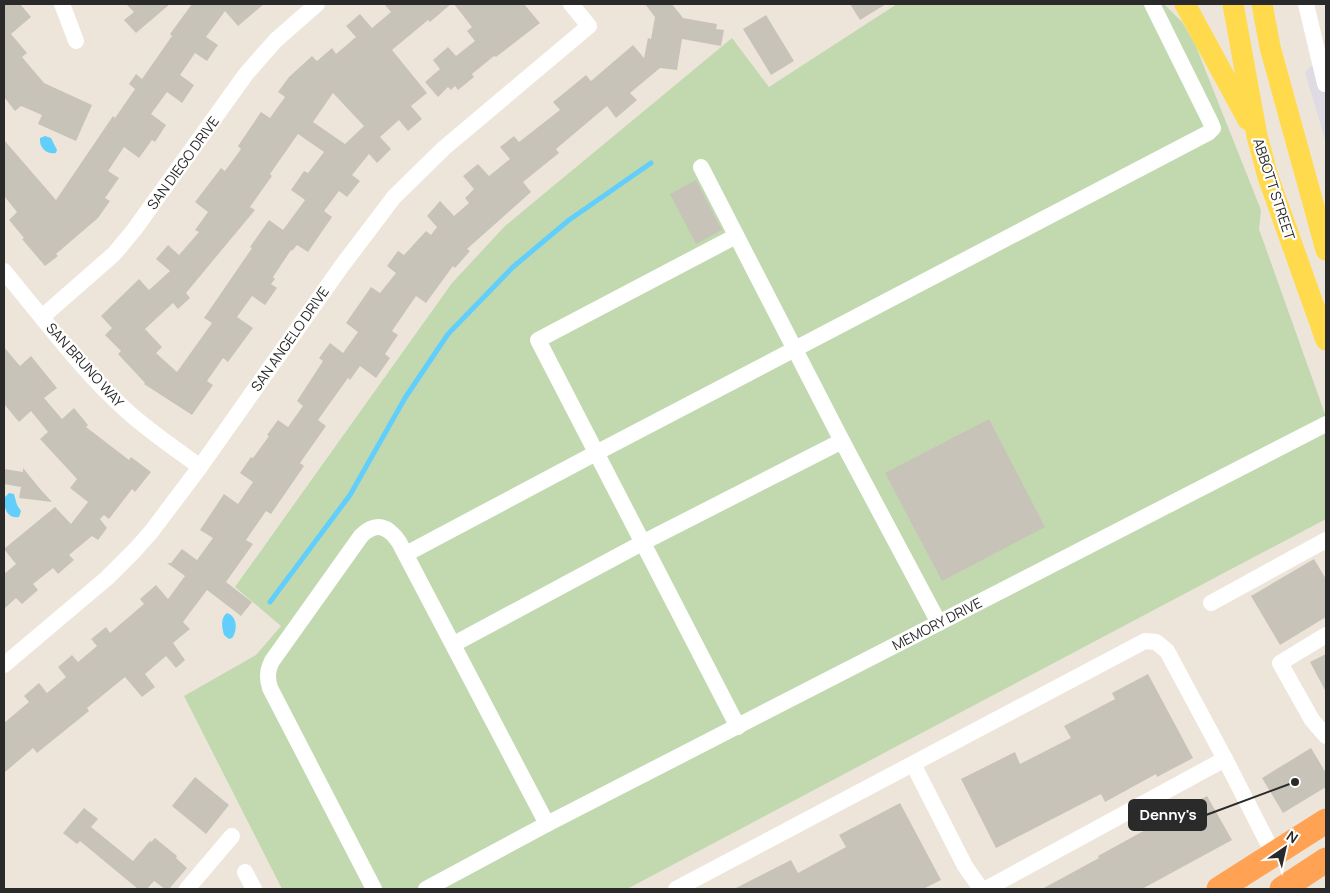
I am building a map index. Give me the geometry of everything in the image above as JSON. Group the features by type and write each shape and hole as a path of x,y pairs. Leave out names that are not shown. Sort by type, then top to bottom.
{"highway":[{"path":"1219,889 1326,822"},
{"path":"1282,889 1326,860"}],"main road":[{"path":"1185,4 1257,136"},
{"name":"ABBOTT STREET","path":"1233,4 1257,136 1268,178 1326,340"},
{"path":"1262,4 1270,47 1326,250"}],"street":[{"path":"62,4 76,41"},
{"name":"SAN DIEGO DRIVE","path":"42,317 114,254 134,230 246,74 276,40 315,4"},
{"name":"SAN ANGELO DRIVE","path":"4,665 106,578 151,532 200,467 341,267 394,197 444,148 589,26 571,4"},
{"path":"406,554 1208,133 1213,128 1210,121 1152,4"},
{"path":"1306,4 1325,84"},
{"path":"702,167 842,441 939,623"},
{"path":"736,236 538,340 738,728"},
{"name":"SAN BRUNO WAY","path":"4,271 86,369 128,412 200,467"},
{"name":"MEMORY DRIVE","path":"426,889 547,824 738,728 1326,424"},
{"path":"454,644 642,543 842,441"},
{"path":"374,889 270,688 267,678 272,661 361,536 367,530 374,527 380,527 394,534 406,554 547,824"},
{"path":"1211,603 1326,540"},
{"path":"1326,634 1280,663 1312,720 1326,736"},
{"path":"676,889 696,885 913,764 1145,641 1156,642 1167,651 1226,759 1274,855"},
{"path":"986,889 1226,759"},
{"path":"913,764 965,866 981,889"},
{"path":"187,889 232,836"},
{"path":"245,872 254,889"}],"shaded area":[{"path":"1326,52 1326,143 1305,72"}],"green space":[{"path":"897,4 1164,4 1182,22 1195,44 1261,210 1259,229 1326,417 1326,519 627,889 282,889 184,696 256,655 281,626 235,587 452,283 505,226 732,38 769,87"}],"water":[{"path":"45,136 51,138 57,150 56,153 47,152 42,148 40,138"},
{"path":"9,493 14,494 21,511 19,517 9,515 7,512 4,498"},
{"path":"227,613 235,620 234,635 229,639 224,635 222,626 222,620"}],"building":[{"path":"4,4 20,4 31,17 11,34 27,53 22,57 44,83 92,105 76,141 38,124 42,115 21,106 15,111 4,97"},
{"path":"126,4 170,4 136,33 124,20 134,12"},
{"path":"192,4 264,4 238,26 225,11 206,37 218,45 207,61 195,53 180,75 194,85 182,103 167,92 151,114 166,125 155,142 152,140 139,158 124,147 108,171 119,178 105,198 110,201 98,218 56,254 58,256 45,266 9,220 17,212 4,196 4,140 56,200 113,116 115,118 135,89 129,84 136,74 142,79 172,36 170,34"},
{"path":"384,4 451,4 430,22 428,20 392,50 427,93 411,106 422,119 408,131 399,120 380,137 391,149 377,163 369,154 352,175 360,181 347,197 339,191 324,211 332,217 308,252 297,245 291,250 273,277 275,279 271,284 277,288 265,305 252,296 237,317 253,328 228,362 223,358 207,381 213,385 192,415 144,384 118,354 121,351 105,335 112,328 101,316 139,279 149,290 170,271 156,259 168,245 179,255 199,232 195,230 208,212 195,202 221,168 225,171 241,149 238,146 261,112 270,118 285,97 278,92 289,77 312,56 317,61 332,48 336,54 356,37 346,26 360,14 372,28 391,12","holes":["333,93 364,126 345,144 313,122","298,134 324,152 308,173 304,171 291,190 305,200 283,230 269,220 204,318 212,323 177,372 156,353 162,347 145,329 173,303 178,309 190,298 186,293 255,210 250,207"]},
{"path":"454,4 524,4 540,23 496,57 494,56 472,74 474,77 458,90 455,86 451,90 448,87 438,97 425,82 440,69 433,60 448,47 456,56 475,41 467,31 472,27"},
{"path":"645,4 672,4 683,18 717,24 716,29 724,30 721,46 682,39 677,70 660,68 630,93 637,100 616,118 607,106 556,149 559,153 523,182 531,192 467,249 470,251 455,268 453,266 426,303 416,296 392,331 398,335 385,354 390,358 376,378 360,366 350,380 348,378 318,420 326,426 300,463 304,466 271,514 266,511 246,540 253,544 226,582 252,602 241,616 207,590 183,622 190,629 173,643 185,660 176,668 166,656 145,674 155,687 142,697 125,677 87,708 89,711 37,753 33,748 4,773 4,723 29,702 24,696 39,683 47,693 66,677 58,667 72,655 78,662 97,646 91,639 106,627 110,633 144,604 140,599 156,585 168,599 185,576 167,563 171,563 182,549 197,560 213,538 200,530 224,494 238,504 253,482 240,473 269,436 267,435 278,420 288,427 303,406 297,401 323,361 319,358 330,343 343,353 358,332 346,323 371,287 380,293 396,273 387,266 398,251 404,255 426,231 431,235 437,227 427,216 440,201 454,216 469,203 465,198 474,189 463,176 478,164 489,176 510,159 500,147 514,136 519,142 560,110 553,102 586,75 591,81 633,45 644,58 648,38 651,39 655,17"},
{"path":"850,4 886,4 860,20"},
{"path":"766,15 794,61 771,75 743,29"},
{"path":"696,180 722,230 696,244 670,194"},
{"path":"4,347 20,366 31,356 57,388 44,398 62,419 74,408 88,425 86,427 129,460 131,457 151,472 135,492 132,489 109,519 104,515 100,519 107,528 98,540 92,536 69,555 74,560 58,574 53,568 33,584 38,590 22,604 16,598 4,609 4,574 16,564 4,549 55,507 71,524 88,502 70,488 77,479 40,439 48,432 31,411 19,422 4,404"},
{"path":"989,419 1045,527 942,581 885,473"},
{"path":"23,468 52,502 19,498 21,487 4,484 4,469 23,472"},
{"path":"1314,559 1326,579 1326,617 1280,645 1251,596"},
{"path":"1326,654 1326,692 1310,662"},
{"path":"1148,674 1193,758 1157,777 1156,774 1105,802 1101,794 996,848 961,779 1015,752 1020,764 1071,738 1064,726 1115,699 1112,693"},
{"path":"1311,748 1326,773 1326,787 1283,813 1262,778"},
{"path":"195,777 229,805 206,834 172,806"},
{"path":"1207,796 1232,840 1142,889 1042,889 1099,858 1098,856"},
{"path":"900,803 941,880 923,889 734,889 791,860 798,873 846,847 839,835"},
{"path":"84,808 98,819 91,827 133,861 150,841 155,838 177,856 176,858 187,868 169,889 165,889 154,881 147,889 138,889 80,841 77,844 63,833"}],"waterway":[{"path":"270,602 350,495 405,398 448,334 513,267 569,220 651,163"}],"place":[{"name":"Denny's","path":"1295,782"}]}
